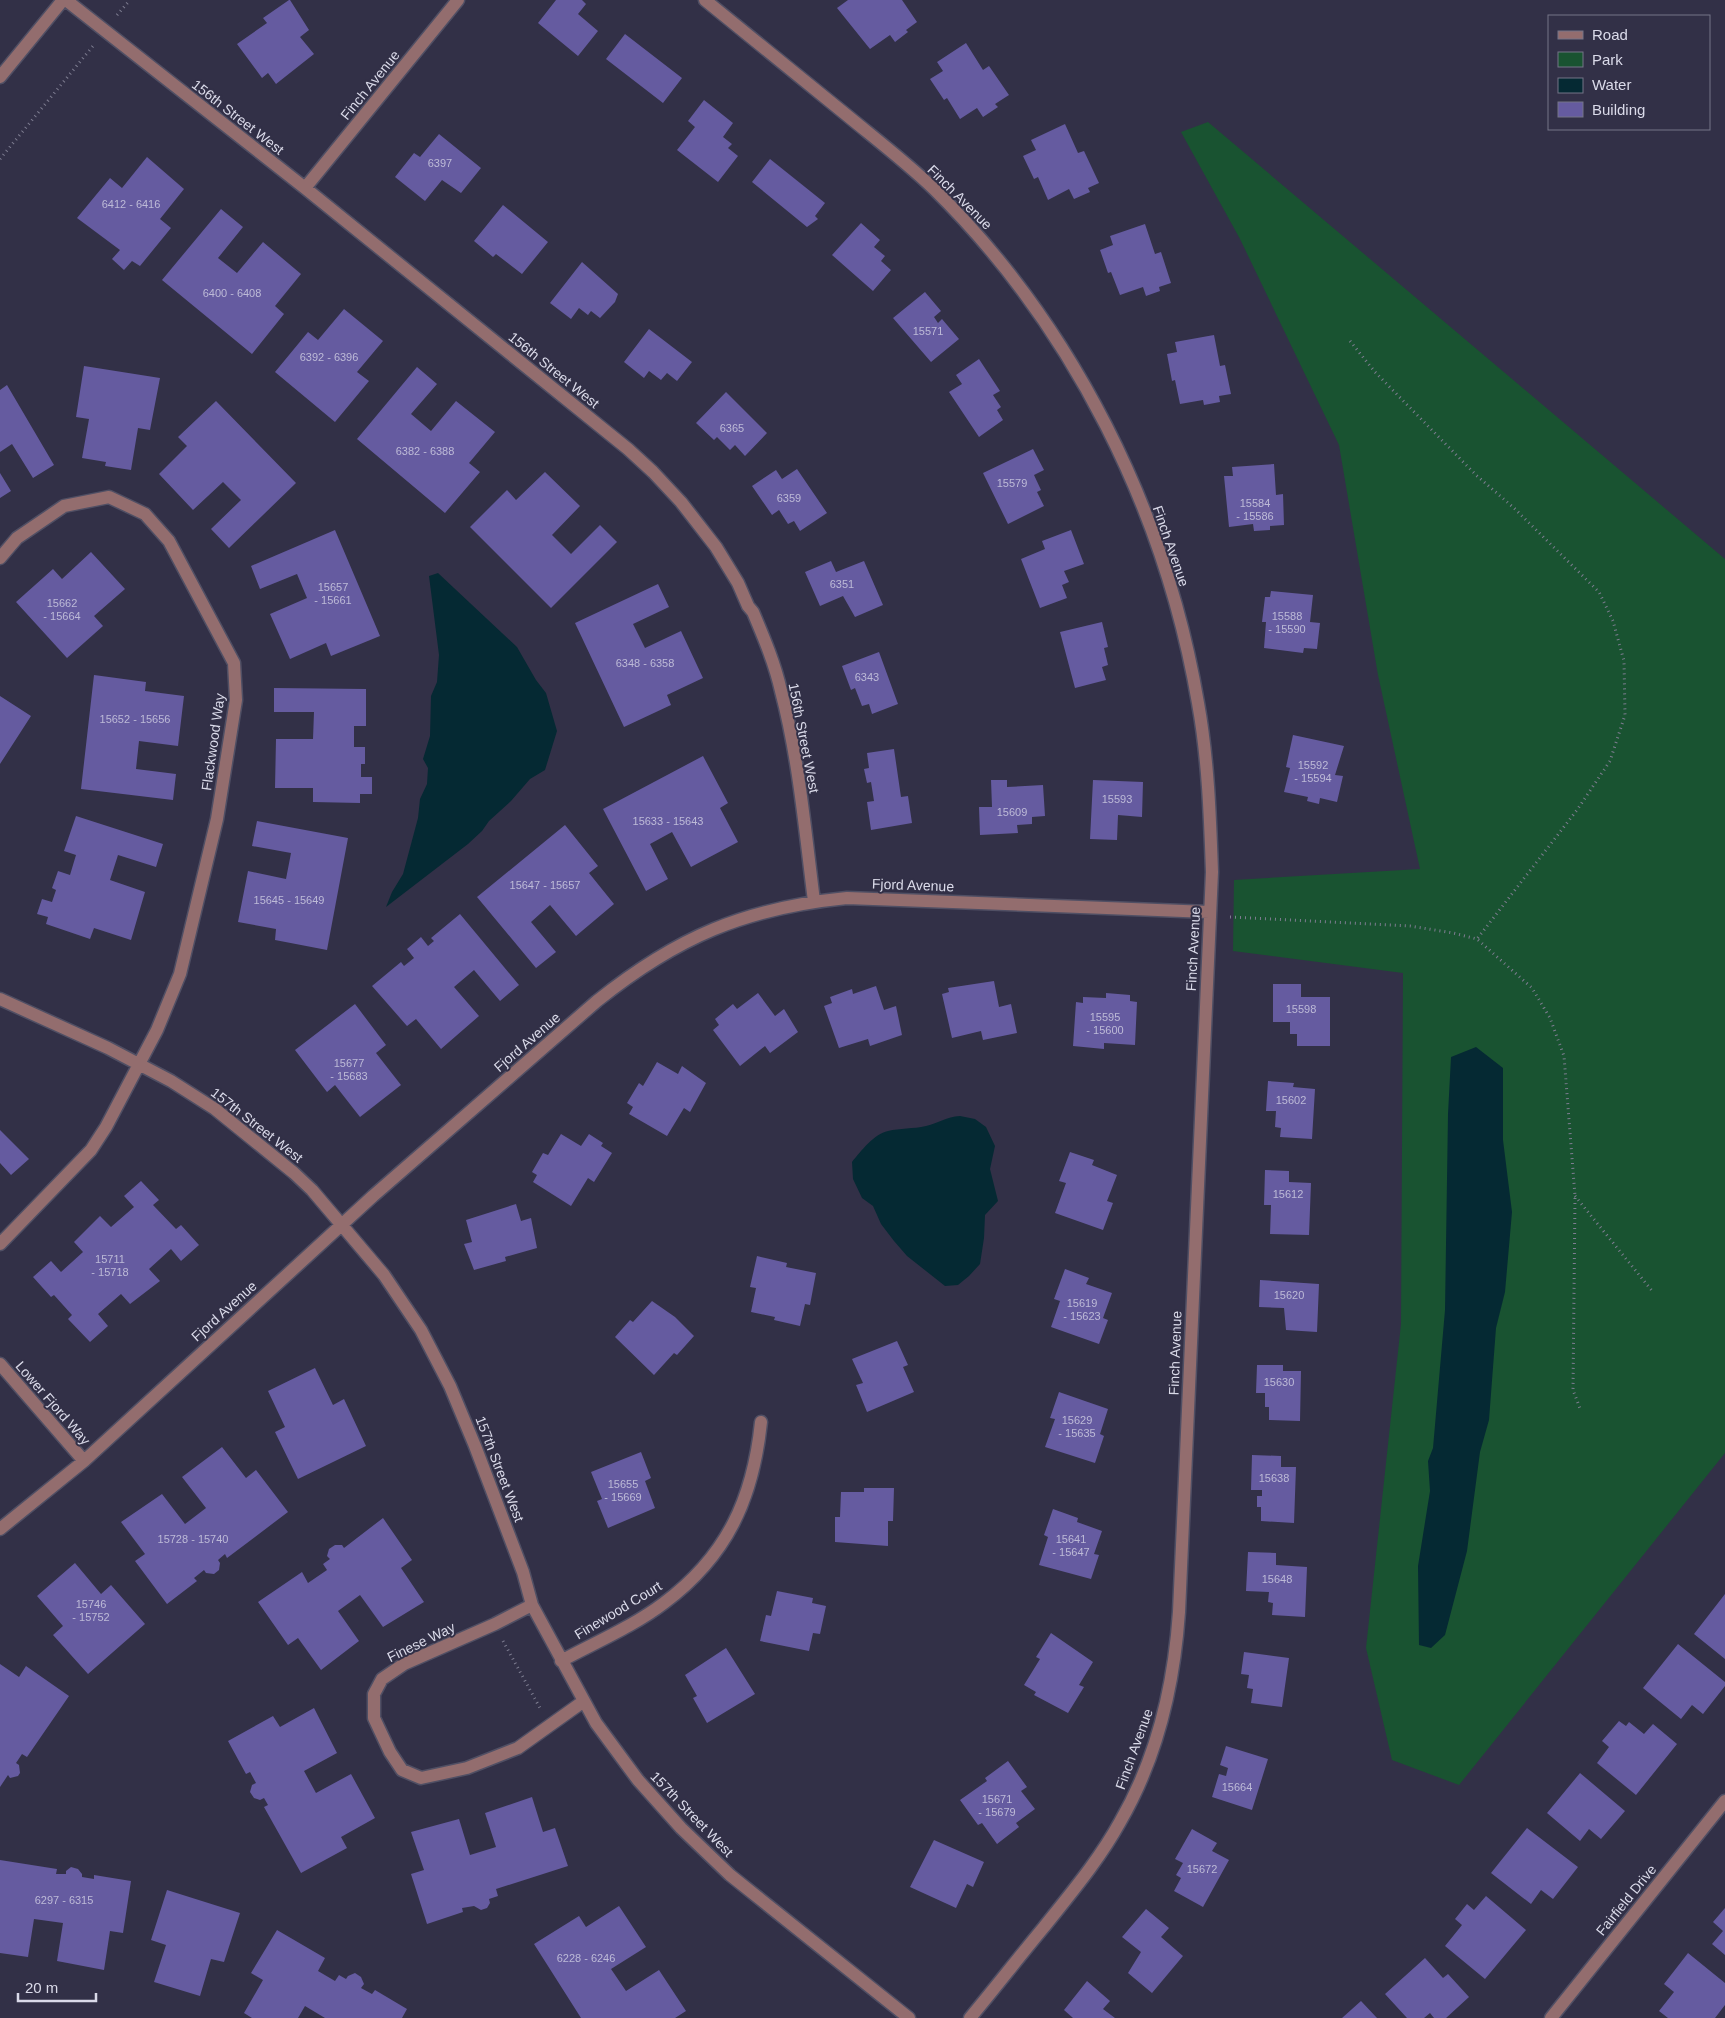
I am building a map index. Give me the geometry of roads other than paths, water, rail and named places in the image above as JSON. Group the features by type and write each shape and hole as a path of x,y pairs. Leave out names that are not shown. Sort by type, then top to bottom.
{"street":[{"name":"156th Street West","path":"64,0 305,188 628,449 681,502 730,568 766,642 781,690 793,746 814,901"},
{"path":"0,77 64,0"},
{"name":"Finch Avenue","path":"305,188 458,0"},
{"name":"Finch Avenue","path":"705,0 932,187 990,249 1021,289 1068,359 1110,432 1150,525 1178,614 1192,671 1205,754 1212,872 1179,1612 1177,1650 1171,1683 1152,1754 1120,1822 1099,1856 1074,1889 970,2018"},
{"name":"Flackwood Way","path":"0,558 18,538 64,506 109,497 145,514 170,541 234,663 236,700 217,819 180,974 157,1030 106,1127 91,1150 0,1244"},
{"name":"Fjord Avenue","path":"0,1528 84,1461 373,1196 598,1001 632,974 661,955 701,934 734,921 814,901 847,898 889,898 1209,912"},
{"name":"157th Street West","path":"0,999 139,1063 197,1097 300,1178 343,1225 384,1275 421,1330 450,1386 476,1446 523,1572 532,1605 596,1723 638,1780 681,1828 730,1875 909,2018"},
{"name":"Lower Fjord Way","path":"0,1364 84,1461"},
{"name":"Finewood Court","path":"561,1661 662,1604 686,1586 707,1563 725,1538 751,1483 758,1452 761,1422"},
{"name":"Finese Way","path":"532,1605 495,1624 404,1664 382,1679 374,1694 374,1718 390,1752 402,1770 421,1778 467,1768 518,1748 584,1701"},
{"name":"Fairfield Drive","path":"1551,2018 1725,1801"}],"water":[{"path":"438,573 517,647 536,680 546,693 557,731 545,770 530,779 468,844 386,907 392,892 403,874 418,818 420,799 427,784 428,768 423,759 430,736 431,696 437,682 439,655 429,576"},
{"path":"1476,1047 1503,1068 1503,1140 1512,1212 1505,1292 1496,1328 1489,1420 1480,1452 1467,1551 1445,1635 1431,1648 1419,1645 1418,1566 1430,1491 1428,1461 1433,1448 1445,1310 1448,1114 1451,1057"},
{"path":"960,1116 975,1119 986,1127 995,1146 990,1169 998,1201 985,1215 980,1264 958,1285 945,1286 907,1256 881,1224 873,1206 862,1198 853,1179 852,1162 868,1144 883,1133 926,1126"}]}
